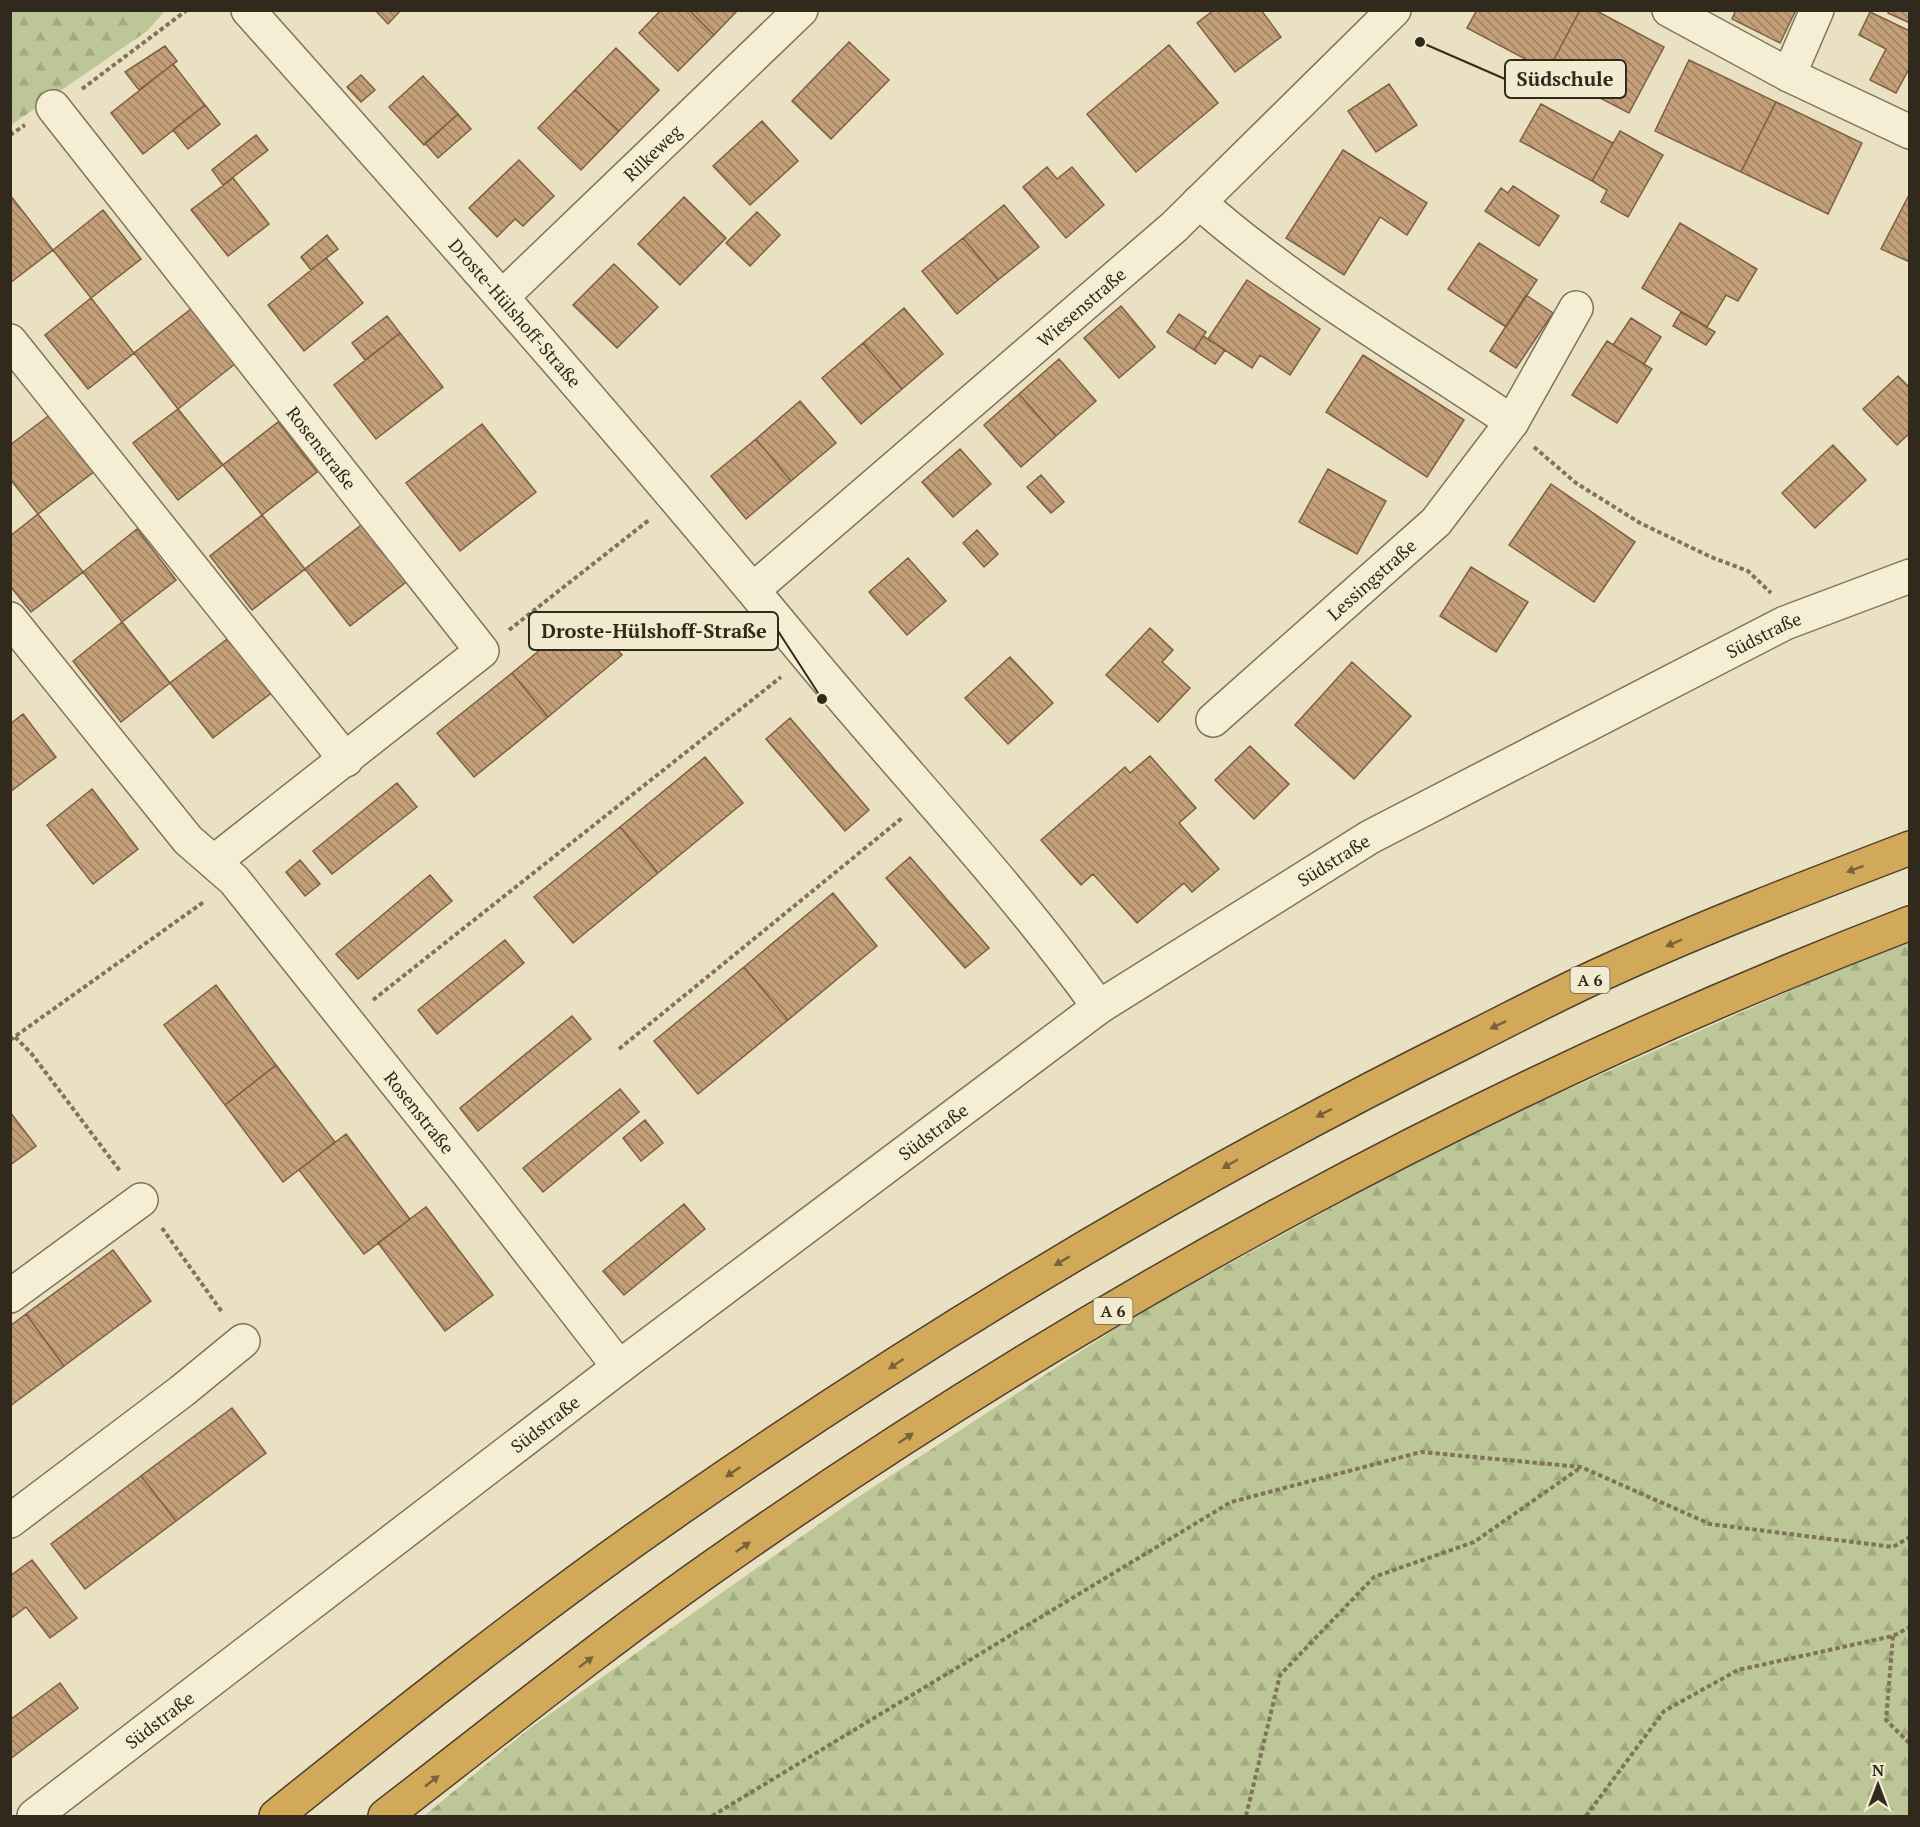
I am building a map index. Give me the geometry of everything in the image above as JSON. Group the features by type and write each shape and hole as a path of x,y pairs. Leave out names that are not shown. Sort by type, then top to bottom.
{"highway":[{"name":"A 6","path":"276,1816 544,1607 678,1509 917,1349 1111,1232 1281,1135 1608,971 1910,848"},
{"name":"A 6","path":"385,1816 711,1568 939,1416 1148,1290 1304,1203 1472,1115 1635,1037 1910,923"}],"street":[{"name":"Droste-Hülshoff-Straße","path":"248,10 503,296 754,589 1051,940 1099,1006"},
{"name":"Rilkeweg","path":"503,296 801,10"},
{"name":"Wiesenstraße","path":"754,589 1174,227 1394,10"},
{"path":"1669,10 1789,75 1910,132"},
{"path":"1789,75 1817,10"},
{"name":"Rosenstraße","path":"53,107 482,651"},
{"path":"1199,202 1230,229 1317,292 1512,422"},
{"name":"Lessingstraße","path":"1213,720 1436,522 1512,422 1576,308"},
{"path":"10,341 346,760"},
{"name":"Südstraße","path":"34,1816 619,1367 1099,1006 1370,837 1785,623 1910,576"},
{"name":"Rosenstraße","path":"10,619 188,840 225,870 619,1367"},
{"path":"225,870 346,760 482,651"},
{"path":"10,1296 141,1200"},
{"path":"10,1521 182,1392 243,1341"}],"path":[{"path":"10,135 93,82 187,10"},
{"path":"1512,422 1525,439 1576,483 1640,524 1711,557 1748,571 1768,588 1773,597"},
{"path":"482,651 633,532"},
{"path":"346,1021 764,690"},
{"path":"619,1049 928,796"},
{"path":"10,1040 225,870"},
{"path":"712,1816 1231,1502 1421,1452 1581,1467 1710,1524 1893,1547 1910,1537"},
{"path":"1246,1816 1280,1675 1374,1577 1474,1542 1581,1467"},
{"path":"1586,1816 1664,1711 1738,1670 1893,1636 1910,1627"},
{"path":"1893,1636 1886,1720 1910,1744"}],"green space":[{"path":"11,11 135,11 147,31 11,125"},
{"path":"135,11 165,11 147,31"},
{"path":"1909,938 1909,1816 424,1816 530,1728 852,1501 1141,1312 1465,1135"}],"building":[{"path":"375,10 401,10 388,24"},
{"path":"661,10 689,10 714,35 678,71 639,33"},
{"path":"689,10 738,10 714,35"},
{"path":"1214,10 1261,10 1281,37 1235,72 1197,23"},
{"path":"1477,10 1580,10 1548,71 1467,28"},
{"path":"1580,10 1595,10 1664,47 1629,113 1548,71"},
{"path":"1736,10 1796,10 1780,43 1732,19"},
{"path":"1889,10 1910,10 1910,23 1888,13"},
{"path":"1870,12 1910,31 1910,67 1896,93 1870,80 1886,49 1859,35"},
{"path":"849,42 889,80 831,139 792,101"},
{"path":"1169,45 1218,103 1136,172 1087,114"},
{"path":"165,46 177,61 139,90 125,72"},
{"path":"616,48 659,90 619,131 575,90"},
{"path":"1689,60 1776,102 1741,172 1655,131"},
{"path":"173,64 205,105 143,154 111,113"},
{"path":"361,75 375,90 361,102 347,87"},
{"path":"423,76 458,114 424,145 389,107"},
{"path":"1389,84 1417,125 1376,152 1348,111"},
{"path":"575,90 619,131 581,170 538,128"},
{"path":"1776,102 1862,143 1828,214 1741,172"},
{"path":"1541,104 1613,143 1592,181 1520,141"},
{"path":"205,105 220,124 188,149 173,130"},
{"path":"458,114 471,129 438,158 425,143"},
{"path":"762,121 798,161 750,205 713,166"},
{"path":"1620,131 1663,155 1628,217 1601,202 1607,190 1592,181"},
{"path":"256,135 268,150 223,185 212,170"},
{"path":"1343,150 1427,203 1407,235 1380,217 1344,275 1286,238"},
{"path":"519,160 554,196 523,226 515,219 497,237 469,208"},
{"path":"1047,167 1057,179 1072,167 1104,205 1066,238 1023,187"},
{"path":"233,178 269,224 228,256 191,210"},
{"path":"1513,186 1559,216 1539,246 1485,211 1501,188 1508,193"},
{"path":"1910,193 1910,262 1881,249"},
{"path":"10,195 53,250 10,283"},
{"path":"684,197 726,238 680,285 638,244"},
{"path":"1004,205 1039,247 998,280 963,238"},
{"path":"103,210 141,259 91,298 53,250"},
{"path":"757,212 780,235 750,266 726,243"},
{"path":"1680,223 1757,269 1738,301 1726,295 1707,327 1642,288"},
{"path":"327,235 338,249 311,270 301,257"},
{"path":"963,238 998,280 957,314 922,271"},
{"path":"1479,243 1537,280 1506,327 1448,289"},
{"path":"326,258 363,303 304,351 268,305"},
{"path":"614,264 658,307 617,348 573,305"},
{"path":"1247,280 1320,329 1290,375 1260,355 1252,368 1208,339"},
{"path":"1526,295 1553,313 1516,368 1490,351"},
{"path":"91,298 134,353 88,389 45,335"},
{"path":"1121,306 1155,347 1119,378 1084,338"},
{"path":"904,308 943,354 902,389 863,343"},
{"path":"191,309 235,364 178,409 134,353"},
{"path":"1681,312 1715,332 1706,345 1673,326"},
{"path":"1179,314 1206,332 1194,350 1167,332"},
{"path":"387,316 400,333 365,360 352,343"},
{"path":"1631,318 1661,337 1644,364 1613,345"},
{"path":"400,333 443,387 376,439 334,385"},
{"path":"1203,336 1225,350 1215,364 1194,350"},
{"path":"1607,341 1652,369 1617,423 1572,395"},
{"path":"863,343 902,389 861,424 822,378"},
{"path":"1363,355 1464,420 1427,477 1326,412"},
{"path":"1059,359 1096,401 1056,436 1019,394"},
{"path":"1898,376 1910,388 1910,433 1897,445 1863,409"},
{"path":"1019,394 1056,436 1021,467 984,425"},
{"path":"800,401 836,443 791,481 756,439"},
{"path":"178,409 223,465 178,500 133,443"},
{"path":"51,414 95,471 38,514 10,479 10,445"},
{"path":"278,422 317,472 262,515 223,465"},
{"path":"482,424 536,492 460,551 406,483"},
{"path":"756,439 791,481 746,519 711,476"},
{"path":"1833,445 1866,480 1815,528 1782,493"},
{"path":"960,449 991,484 953,517 922,482"},
{"path":"1328,469 1386,501 1357,554 1299,522"},
{"path":"1041,475 1064,502 1051,513 1027,487"},
{"path":"1551,484 1635,542 1594,602 1509,545"},
{"path":"38,514 83,572 31,612 10,586 10,536"},
{"path":"262,515 305,569 252,610 210,556"},
{"path":"365,522 410,579 350,626 305,569"},
{"path":"137,529 176,580 122,622 83,572"},
{"path":"977,530 998,554 984,567 963,543"},
{"path":"908,558 946,601 907,635 869,592"},
{"path":"1471,567 1528,602 1496,652 1440,616"},
{"path":"586,612 622,655 548,717 512,673"},
{"path":"122,622 170,683 121,722 73,661"},
{"path":"1150,628 1173,650 1162,662 1190,688 1158,722 1106,675"},
{"path":"231,636 274,691 213,738 170,683"},
{"path":"1010,657 1053,703 1008,744 965,698"},
{"path":"1352,662 1411,716 1354,779 1295,725"},
{"path":"512,673 548,717 474,777 437,733"},
{"path":"23,714 56,757 10,792 10,724"},
{"path":"790,718 869,810 845,831 766,739"},
{"path":"1250,746 1289,784 1254,819 1215,780"},
{"path":"1150,756 1196,808 1179,823 1219,869 1192,892 1184,883 1137,923 1093,874 1081,885 1041,840 1125,767 1130,773"},
{"path":"705,757 743,803 658,873 620,827"},
{"path":"397,783 417,807 332,874 313,851"},
{"path":"92,789 138,849 93,884 47,825"},
{"path":"620,827 658,873 573,943 534,897"},
{"path":"910,857 989,948 965,968 886,878"},
{"path":"300,860 320,884 305,896 286,872"},
{"path":"430,875 452,901 358,979 336,954"},
{"path":"833,893 877,946 788,1020 744,967"},
{"path":"505,940 524,963 437,1034 418,1010"},
{"path":"744,967 788,1020 698,1094 654,1041"},
{"path":"216,985 276,1065 225,1105 164,1025"},
{"path":"572,1016 591,1039 478,1131 460,1108"},
{"path":"276,1065 335,1142 283,1182 225,1105"},
{"path":"620,1089 639,1112 543,1192 523,1168"},
{"path":"10,1112 36,1146 10,1165"},
{"path":"645,1120 663,1143 641,1161 623,1138"},
{"path":"346,1134 410,1219 364,1254 299,1170"},
{"path":"684,1204 705,1229 624,1295 603,1271"},
{"path":"426,1207 493,1295 445,1331 378,1243"},
{"path":"113,1250 151,1301 64,1366 26,1314"},
{"path":"26,1314 64,1366 10,1406 10,1326"},
{"path":"232,1408 266,1453 176,1521 141,1476"},
{"path":"141,1476 176,1521 85,1589 51,1544"},
{"path":"32,1560 77,1618 50,1638 26,1607 10,1619 10,1576"},
{"path":"60,1683 78,1708 10,1759 10,1720"}],"place":[{"name":"Südschule","path":"1420,42"},
{"name":"Droste-Hülshoff-Straße","path":"822,699"}]}
